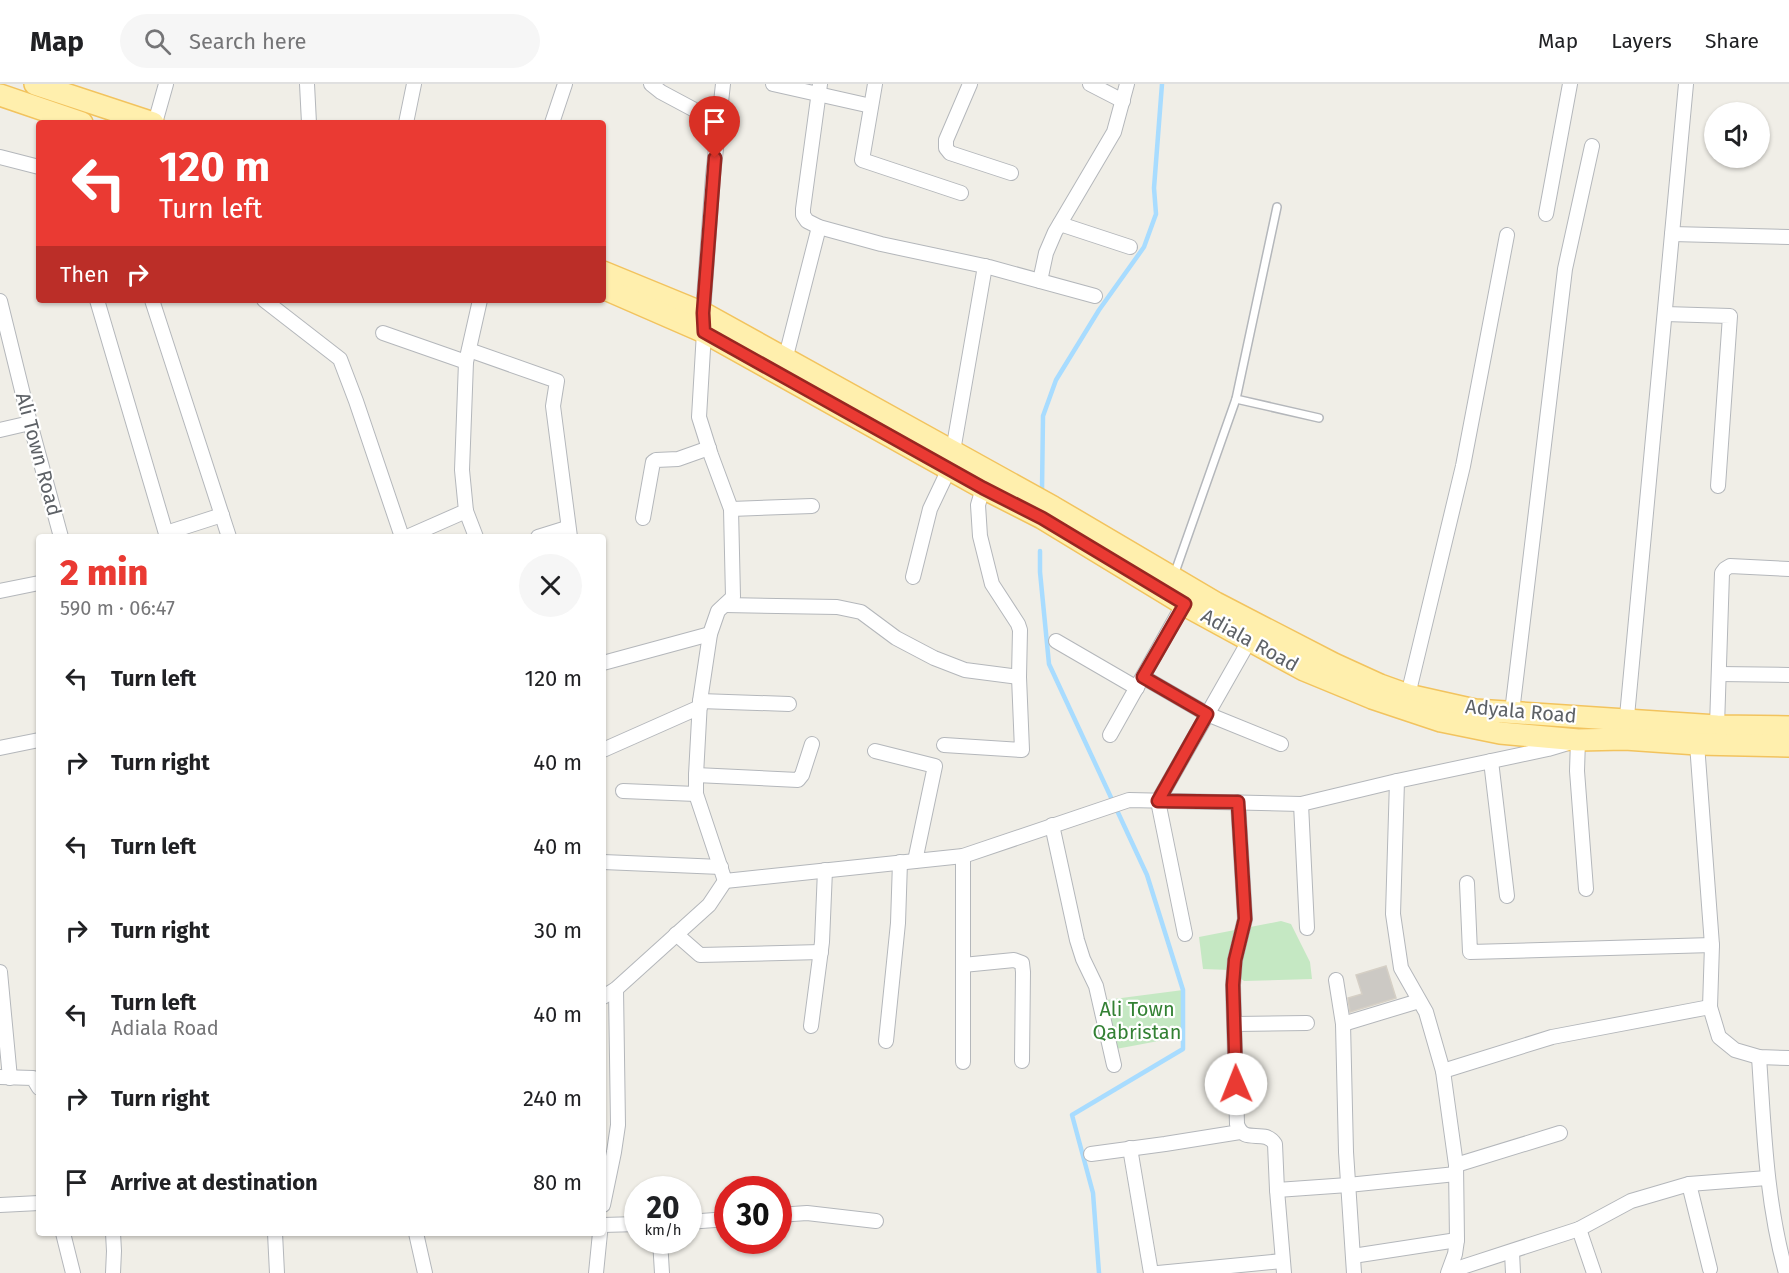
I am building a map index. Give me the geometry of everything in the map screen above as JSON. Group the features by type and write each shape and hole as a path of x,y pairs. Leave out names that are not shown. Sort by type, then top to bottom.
{"main road":[{"path":"35,84 57,88 146,120"},
{"path":"0,95 73,120"},
{"path":"606,274 785,360 951,460 1183,590"},
{"name":"Adiala Road","path":"606,289 703,322 951,460 983,488 1183,590 1254,632 1304,670 1372,698 1441,721 1500,733 1578,740 1626,729 1697,744 1789,746"},
{"name":"Adyala Road","path":"1254,632 1408,695 1475,710 1512,712 1626,729 1716,726 1789,727"}],"street":[{"path":"155,120 166,84"},
{"path":"307,84 309,120"},
{"path":"407,120 414,84"},
{"path":"553,120 565,84"},
{"path":"651,84 661,92 719,123"},
{"path":"606,995 616,989 709,905 723,874 696,794 696,775 700,704 710,634 718,611 733,597 731,509 699,417 713,176 723,84"},
{"path":"773,84 819,89 871,106"},
{"path":"875,84 862,160 961,192"},
{"path":"970,84 946,140 946,148 950,153 1011,173"},
{"path":"1090,84 1124,101"},
{"path":"1040,281 1046,253 1060,224 1114,132 1127,84"},
{"path":"1546,214 1570,84"},
{"path":"1626,729 1686,84"},
{"path":"819,89 802,209 807,220 819,227 881,244 985,266 1095,296"},
{"path":"1512,712 1564,269 1592,146"},
{"path":"0,157 36,166"},
{"path":"1060,224 1130,247"},
{"path":"785,360 819,227"},
{"path":"1672,234 1789,237"},
{"path":"1408,695 1463,466 1507,235"},
{"path":"913,577 930,509 951,460 985,266"},
{"name":"Ali Town Road","path":"0,301 60,534"},
{"path":"98,303 166,534"},
{"path":"153,303 228,534"},
{"path":"268,303 340,359 401,534"},
{"path":"475,534 466,511 462,470 467,356 479,303"},
{"path":"1665,314 1730,316 1718,486"},
{"path":"383,333 557,381 554,406 568,533"},
{"path":"0,430 30,423"},
{"path":"643,518 653,462 678,459 709,448"},
{"path":"944,745 1022,750 1020,630 993,584 980,536 978,505 983,488"},
{"path":"731,509 812,506"},
{"path":"414,534 466,511"},
{"path":"169,534 222,515"},
{"path":"1716,726 1722,573 1730,566 1789,569"},
{"path":"0,591 36,584"},
{"path":"1110,735 1140,682 1183,590"},
{"path":"725,605 837,607 861,612 896,638 934,658 965,670 1019,677"},
{"path":"1185,934 1158,801 1254,632"},
{"path":"606,662 710,634"},
{"path":"1056,641 1207,714 1281,744"},
{"path":"1719,674 1789,675"},
{"path":"606,749 700,704 789,705"},
{"path":"606,862 723,874 825,870 963,856 1129,800 1301,804 1548,749 1578,740 1577,771 1586,889"},
{"path":"0,748 36,741"},
{"path":"696,775 798,780 802,775 812,744"},
{"path":"1697,744 1712,945 1710,1007 1719,1037 1735,1050 1760,1057 1789,1058"},
{"path":"876,751 935,766 915,861"},
{"path":"1491,761 1507,896"},
{"path":"1396,782 1393,914 1401,968 1426,1012 1443,1071 1456,1169 1457,1240 1449,1272"},
{"path":"623,791 696,794"},
{"path":"1158,1273 1283,1267 1276,1190 1275,1144 1272,1139 1264,1136 1245,1136 1239,1132 1237,1124 1235,960 1245,919 1238,802"},
{"path":"1301,804 1307,928"},
{"path":"1052,825 1077,940 1096,986 1114,1065"},
{"path":"963,856 963,1062"},
{"path":"886,1041 898,923 900,862"},
{"path":"811,1026 821,952 825,870"},
{"path":"1467,883 1470,952 1712,945"},
{"path":"676,934 700,955 821,952"},
{"path":"963,965 1014,960 1022,963 1022,1061"},
{"path":"0,972 5,1077 33,1078 36,1083"},
{"path":"1336,980 1343,1024 1348,1185 1354,1273"},
{"path":"606,1174 616,989"},
{"path":"1343,1024 1419,1001"},
{"path":"1443,1071 1552,1037 1710,1007"},
{"path":"1235,1024 1307,1023"},
{"path":"1760,1057 1767,1178 1786,1273"},
{"path":"1091,1154 1239,1132"},
{"path":"1276,1190 1348,1185 1456,1169 1560,1133"},
{"path":"1130,1148 1150,1273"},
{"path":"1449,1272 1579,1229 1631,1201 1689,1184 1767,1178"},
{"path":"1689,1184 1710,1269"},
{"path":"0,1205 36,1203"},
{"path":"792,1214 807,1213 876,1221"},
{"path":"606,1225 624,1224"},
{"path":"1579,1229 1594,1273"},
{"path":"64,1236 73,1273"},
{"path":"113,1236 113,1273"},
{"path":"275,1236 277,1273"},
{"path":"417,1236 424,1273"},
{"path":"596,1273 600,1236"},
{"path":"1353,1256 1457,1240"},
{"path":"1512,1252 1513,1273"},
{"path":"661,1254 662,1273"}],"lane":[{"path":"1183,590 1236,399 1277,207"},
{"path":"1236,399 1319,418"}],"green space":[{"name":"Ali Town Qabristan","path":"1281,921 1291,924 1310,962 1312,979 1244,981 1230,970 1203,969 1199,937"},
{"name":"Ali Town Qabristan","path":"1183,990 1185,1036 1116,1049 1106,1000"}],"building":[{"path":"1386,966 1396,998 1350,1012 1348,998 1362,994 1356,975"}],"waterway":[{"path":"1042,490 1043,416 1056,380 1099,310 1144,247 1156,214 1154,188 1162,84"},
{"path":"1040,551 1049,664 1147,875 1183,990 1183,1049 1072,1115 1093,1193 1099,1273"}],"route":[{"path":"715,158 703,313 704,332 983,488 1042,518 1185,604 1143,677 1207,714 1158,801 1238,802 1245,919 1235,960 1233,985 1236,1084"}]}
